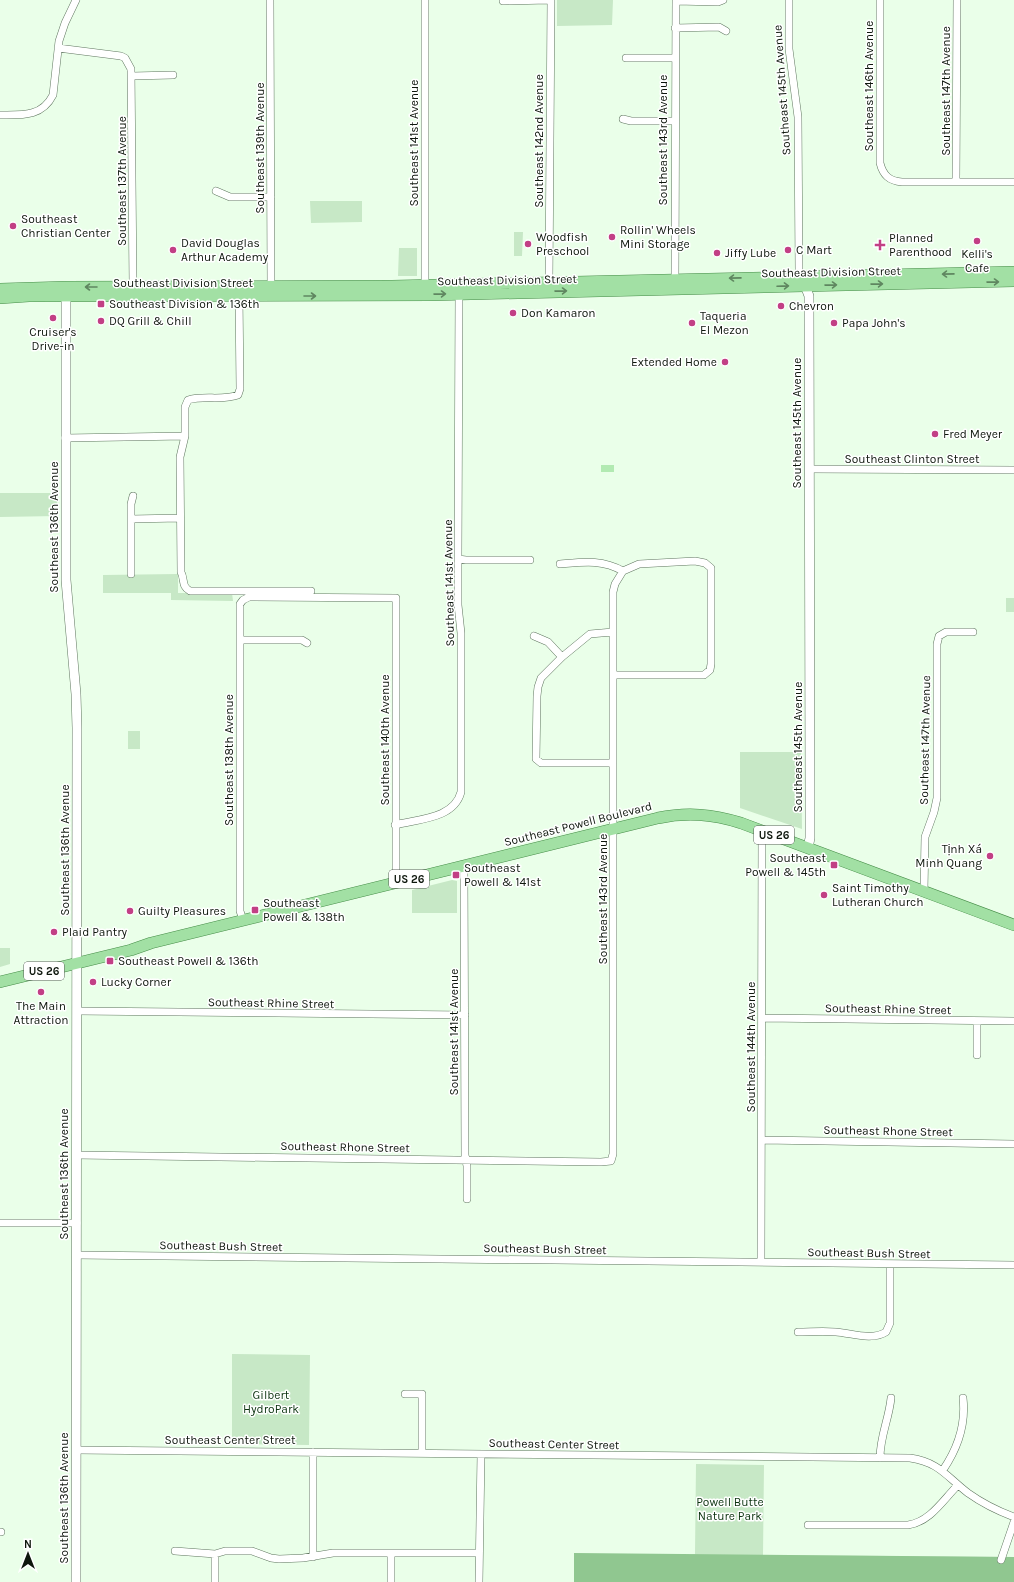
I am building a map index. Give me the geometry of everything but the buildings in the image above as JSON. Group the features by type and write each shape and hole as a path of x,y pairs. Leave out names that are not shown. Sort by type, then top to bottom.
{"main road":[{"name":"Southeast Division Street","path":"0,289 240,295 271,291 425,285 461,289 644,290 804,281 1014,272"},
{"name":"Southeast Division Street","path":"0,298 133,286 394,295 549,282 675,280 1014,281"},
{"path":"644,290 668,284 675,280"},
{"path":"394,295 403,291 424,290 425,285"},
{"name":"Southeast Powell Boulevard","path":"0,975 132,950 140,945 671,815 696,814 727,819 1014,924"},
{"name":"Southeast Powell Boulevard","path":"0,982 76,960"}],"street":[{"path":"0,115 31,114 39,112 50,102 54,95 58,48 65,23 76,0"},
{"name":"Southeast 139th Avenue","path":"270,0 271,291"},
{"name":"Southeast 141st Avenue","path":"425,0 425,285"},
{"path":"503,1 549,0"},
{"name":"Southeast 142nd Avenue","path":"549,0 549,282"},
{"path":"676,1 718,2 723,0"},
{"name":"Southeast 145th Avenue","path":"789,0 790,49 798,116 799,270 809,296 810,838 808,848"},
{"name":"Southeast 146th Avenue","path":"880,0 880,163 882,171 894,182 956,182"},
{"name":"Southeast 147th Avenue","path":"956,182 957,0"},
{"name":"Southeast 143rd Avenue","path":"675,280 674,121 676,1"},
{"path":"675,28 719,27 726,31"},
{"path":"58,48 121,56 129,64 132,76 173,75"},
{"path":"626,58 675,58"},
{"name":"Southeast 137th Avenue","path":"132,76 133,286"},
{"path":"623,119 631,121 674,121"},
{"path":"956,182 1014,182"},
{"path":"216,191 230,196 271,197"},
{"name":"Southeast 141st Avenue","path":"395,825 445,813 455,805 461,792 461,633 458,605 458,559 461,289"},
{"name":"Southeast 136th Avenue","path":"66,291 66,589 76,706 76,1582"},
{"path":"240,295 240,389 238,395 231,398 195,398 188,400 185,407 185,436 180,457 181,572 183,584 190,591 311,591"},
{"path":"66,438 185,436"},
{"name":"Southeast Clinton Street","path":"809,469 1014,470"},
{"path":"131,574 131,519 133,496"},
{"path":"131,519 180,518"},
{"path":"458,559 530,560"},
{"path":"560,564 600,562 612,565 623,571 639,564 695,561 705,563 711,568 712,664 710,670 704,675 613,675"},
{"name":"Southeast 143rd Avenue","path":"612,1158 614,828 613,592 615,584 623,571"},
{"name":"Southeast 138th Avenue","path":"243,920 240,903 240,604 243,600 249,597 396,598"},
{"name":"Southeast 140th Avenue","path":"396,598 396,883"},
{"path":"613,632 590,634 562,657 541,678 538,687 536,759 540,763 613,764"},
{"name":"Southeast 147th Avenue","path":"924,891 925,837 934,812 937,798 937,644 939,636 946,632 973,632"},
{"path":"534,636 548,642 562,657"},
{"path":"240,640 302,640 307,643"},
{"name":"Southeast 144th Avenue","path":"761,1262 762,831"},
{"name":"Southeast 141st Avenue","path":"464,866 467,1199"},
{"name":"Southeast Rhine Street","path":"77,1011 465,1015"},
{"name":"Southeast Rhine Street","path":"762,1018 1014,1021"},
{"path":"977,1021 977,1055"},
{"name":"Southeast Rhone Street","path":"762,1140 1014,1144"},
{"name":"Southeast Rhone Street","path":"76,1155 601,1162 609,1161 612,1158"},
{"path":"0,1223 76,1223"},
{"name":"Southeast Bush Street","path":"76,1255 1014,1265"},
{"path":"798,1332 834,1332 855,1335 878,1335 886,1332 890,1323 890,1264"},
{"path":"405,1394 422,1394 422,1453"},
{"path":"880,1458 882,1434 889,1413 891,1398"},
{"path":"943,1470 951,1458 959,1439 965,1415 963,1398"},
{"name":"Southeast Center Street","path":"76,1450 917,1459 943,1470 958,1485 986,1505 1014,1518"},
{"path":"313,1452 313,1557"},
{"path":"479,1582 481,1454"},
{"path":"808,1525 917,1524 925,1520 958,1485"},
{"path":"1001,1560 1014,1522"},
{"path":"175,1551 215,1554 225,1551 252,1552 270,1558 313,1557 333,1553 479,1553"},
{"path":"391,1553 391,1582"},
{"path":"215,1554 215,1582"}],"green space":[{"path":"557,0 613,0 612,25 557,26"},
{"path":"310,201 362,201 362,222 311,223"},
{"path":"514,232 523,232 522,256 514,256"},
{"path":"399,248 417,248 417,276 398,276"},
{"path":"0,493 57,493 57,516 0,517"},
{"path":"178,574 178,593 232,593 233,601 171,600 171,593 103,593 103,575"},
{"path":"1006,598 1014,598 1014,612 1006,612"},
{"path":"128,731 140,731 140,749 128,749"},
{"path":"740,752 801,752 802,829 740,808"},
{"path":"452,880 457,881 457,913 412,913 412,890"},
{"path":"0,948 10,948 10,964 0,967"},
{"name":"Gilbert HydroPark","path":"232,1354 310,1355 309,1445 232,1444"},
{"name":"Powell Butte Nature Park","path":"696,1464 764,1465 763,1555 1014,1557 1014,1582 574,1582 695,1554"}],"shaded area":[{"path":"601,465 614,465 614,472 601,472"},
{"name":"Powell Butte Nature Park","path":"574,1553 1014,1557 1014,1582 574,1582"}],"place":[{"name":"Southeast Christian Center","path":"13,226"},
{"name":"Rollin' Wheels Mini Storage","path":"612,237"},
{"name":"Kelli's Cafe","path":"977,241"},
{"name":"Woodfish Preschool","path":"528,244"},
{"name":"Planned Parenthood","path":"880,245"},
{"name":"David Douglas Arthur Academy","path":"173,250"},
{"name":"C Mart","path":"788,250"},
{"name":"Jiffy Lube","path":"717,253"},
{"name":"Southeast Division & 136th","path":"101,304"},
{"name":"Chevron","path":"781,306"},
{"name":"Don Kamaron","path":"513,313"},
{"name":"Cruiser's Drive-in","path":"53,318"},
{"name":"DQ Grill & Chill","path":"101,321"},
{"name":"Taqueria El Mezon","path":"692,323"},
{"name":"Papa John's","path":"834,323"},
{"name":"Extended Home","path":"725,362"},
{"name":"Fred Meyer","path":"935,434"},
{"name":"Tịnh Xá Minh Quang","path":"990,856"},
{"name":"Southeast Powell & 145th","path":"834,865"},
{"name":"Southeast Powell & 141st","path":"456,875"},
{"name":"Saint Timothy Lutheran Church","path":"824,895"},
{"name":"Southeast Powell & 138th","path":"255,910"},
{"name":"Guilty Pleasures","path":"130,911"},
{"name":"Plaid Pantry","path":"54,932"},
{"name":"Southeast Powell & 136th","path":"110,961"},
{"name":"Lucky Corner","path":"93,982"},
{"name":"The Main Attraction","path":"41,992"}]}
